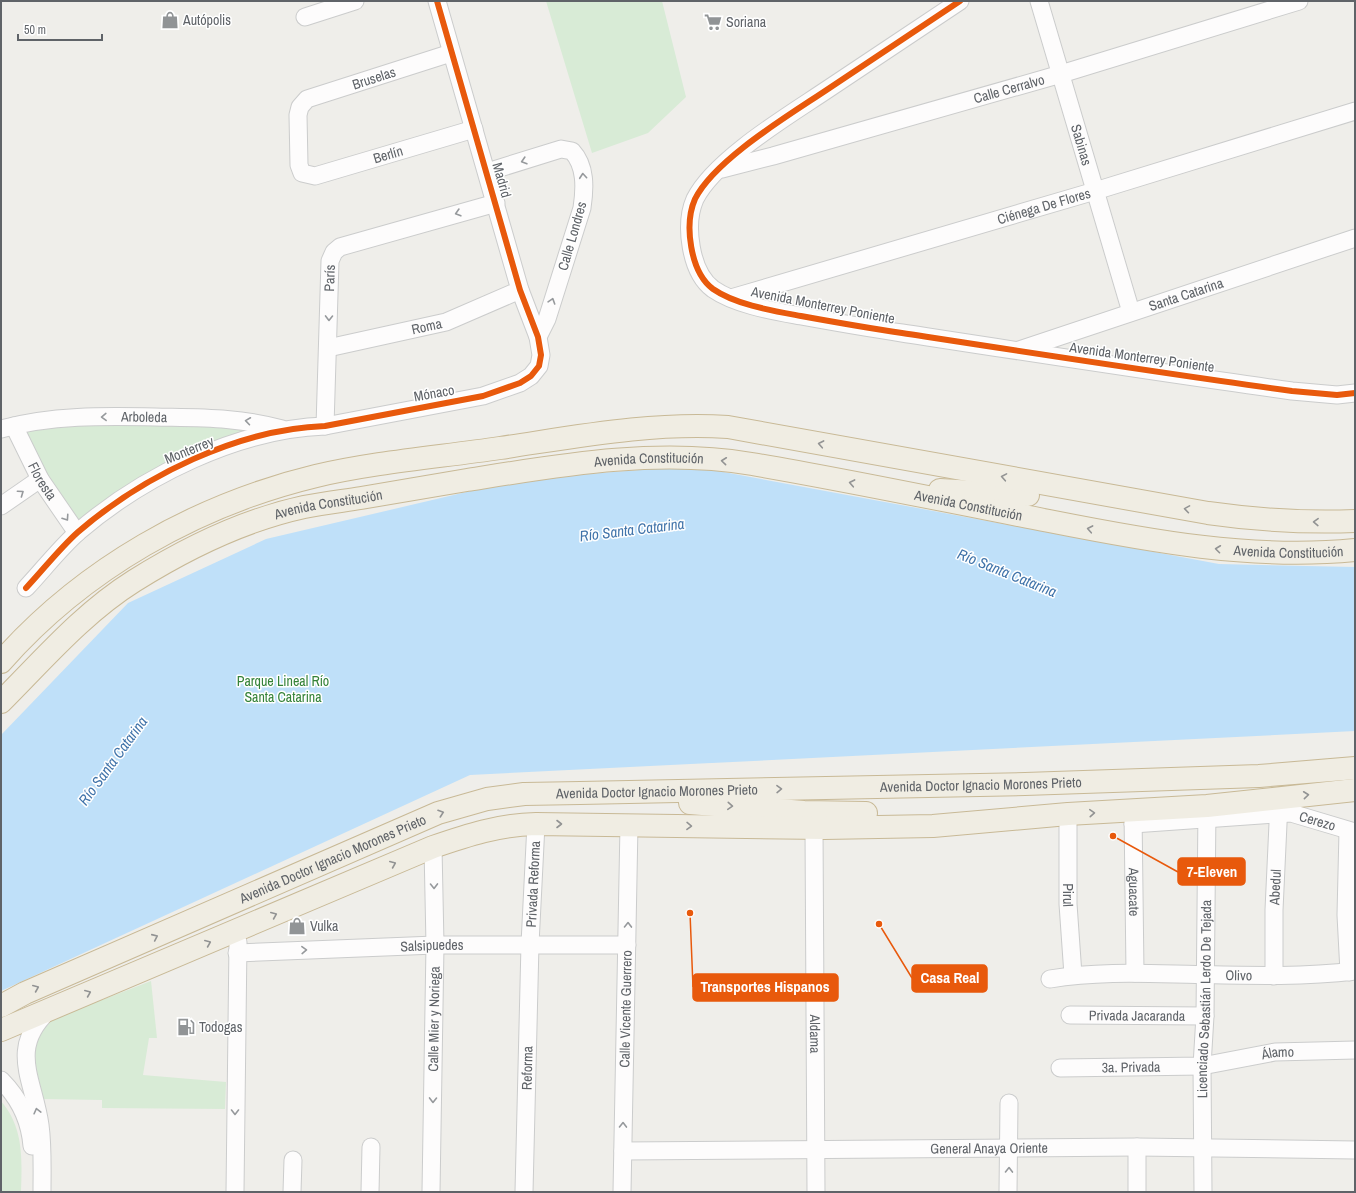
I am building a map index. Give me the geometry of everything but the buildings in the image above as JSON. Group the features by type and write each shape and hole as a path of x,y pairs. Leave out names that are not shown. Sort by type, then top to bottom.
{"highway":[{"name":"Avenida Constitución","path":"1,662 35,626 79,589 152,540 204,514 259,492 316,476 353,469 638,428 698,425 758,432 1114,497 1252,519 1325,522 1355,521"},
{"name":"Avenida Constitución","path":"1,702 84,619 131,583 179,555 221,535 304,507 522,471 608,460 664,456 750,464 1094,530 1220,550 1277,553 1322,553 1355,550"},
{"path":"885,489 986,491 1088,501 1100,501 1114,497"},
{"name":"Avenida Doctor Ignacio Morones Prieto","path":"1,1006 25,993 438,813 487,799 524,794 1032,784 1258,776 1355,768"},
{"name":"Avenida Doctor Ignacio Morones Prieto","path":"1,1030 433,847 478,831 517,825 536,824 814,828 933,826 1039,818 1068,814 1133,817 1279,806 1355,790"},
{"path":"580,793 657,801 804,812 1039,818"}],"street":[{"path":"305,17 355,1"},
{"name":"Madrid","path":"437,1 520,290 538,337 541,355 539,366"},
{"name":"Avenida Monterrey Poniente","path":"960,1 760,136 716,170 696,198 690,214 689,232 692,250 701,275 712,288 731,298 764,309 856,326 1292,391 1338,395 1355,393"},
{"name":"Sabinas","path":"1039,1 1131,312"},
{"name":"Calle Cerralvo","path":"716,170 773,156 1060,74 1299,1"},
{"name":"Bruselas","path":"302,173 299,165 298,115 300,107 307,99 451,53"},
{"name":"Ciénega De Flores","path":"731,298 1095,191 1355,112"},
{"name":"Berlín","path":"302,173 315,176 474,129"},
{"path":"760,136 761,149 765,153 773,156"},
{"name":"Calle Londres","path":"487,172 561,149 572,151 582,165 584,192 582,208 546,319 538,337"},
{"name":"París","path":"325,426 330,261 334,252 340,247 496,203"},
{"name":"Santa Catarina","path":"1017,351 1355,238"},
{"name":"Roma","path":"328,348 446,322 520,290"},
{"name":"Mónaco","path":"325,426 483,396 520,383 531,376 539,366"},
{"name":"Arboleda","path":"8,427 51,419 130,416 228,418 258,422 286,430"},
{"name":"Monterrey","path":"26,588 77,533 146,483 171,469 262,435 286,430 325,426"},
{"name":"Floresta","path":"8,427 40,479 77,533"},
{"path":"1,506 40,479"},
{"name":"Cerezo","path":"1279,806 1351,831"},
{"name":"Abedul","path":"1274,976 1274,910 1279,806"},
{"name":"Licenciado Sebastián Lerdo De Tejada","path":"1203,1192 1202,1066 1205,1016 1207,812"},
{"name":"Pirul","path":"1068,814 1068,904 1073,975"},
{"name":"Aguacate","path":"1133,817 1135,974"},
{"name":"Privada Reforma","path":"530,944 536,824"},
{"name":"Calle Vicente Guerrero","path":"622,1192 629,825"},
{"name":"Aldama","path":"814,828 816,1192"},
{"path":"1351,831 1346,915 1352,971"},
{"name":"Calle Mier y Noriega","path":"431,1192 435,945 433,847"},
{"path":"235,1192 238,930"},
{"name":"Reforma","path":"524,1192 530,944"},
{"name":"Salsipuedes","path":"238,953 435,945 627,945"},
{"name":"Olivo","path":"1050,979 1073,975 1135,974 1274,976 1352,971"},
{"path":"42,1192 42,1143 40,1123 28,1078 25,1055 31,1032 40,1018 50,1009"},
{"name":"Privada Jacaranda","path":"1070,1015 1205,1016"},
{"name":"Álamo","path":"1202,1066 1275,1052 1355,1050"},
{"name":"3a. Privada","path":"1060,1068 1202,1066"},
{"path":"1,1080 12,1092 22,1108 30,1132 32,1192"},
{"path":"1008,1192 1009,1104"},
{"path":"370,1192 371,1147"},
{"path":"1137,1147 1137,1192"},
{"name":"General Anaya Oriente","path":"623,1151 1137,1147 1355,1150"},
{"path":"292,1192 293,1160"}],"green space":[{"path":"546,1 662,1 686,97 648,133 592,153"},
{"path":"77,424 241,424 248,430 180,459 79,524 47,477 26,431"},
{"path":"151,981 157,1038 149,1038 143,1075 226,1082 225,1109 102,1108 102,1100 42,1099 32,1062 37,1039 50,1020"},
{"path":"1,1101 9,1111 18,1133 22,1168 21,1192 1,1192"}],"water":[{"name":"Río Santa Catarina","path":"691,466 1219,564 1355,567 1355,731 470,775 1,991 1,735 128,603 266,539 522,479"}],"cycle path":[{"path":"26,588 78,532 104,511 132,492 193,459 226,446 259,436 292,429 325,426 483,396 520,383 531,376 539,366 541,355 538,337 520,290 437,1"},
{"path":"960,1 755,138 719,168 705,184 695,199 690,221 690,234 694,260 705,281 713,289 722,295 756,307 851,325 1292,391 1337,395 1355,393"}],"place":[{"name":"Autópolis","path":"170,20"},
{"name":"Soriana","path":"713,22"},
{"name":"7-Eleven","path":"1113,836"},
{"name":"Transportes Hispanos","path":"690,913"},
{"name":"Casa Real","path":"879,924"},
{"name":"Vulka","path":"297,926"},
{"name":"Todogas","path":"186,1027"}],"park label":[{"name":"Parque Lineal Río Santa Catarina","path":"283,690"}]}
